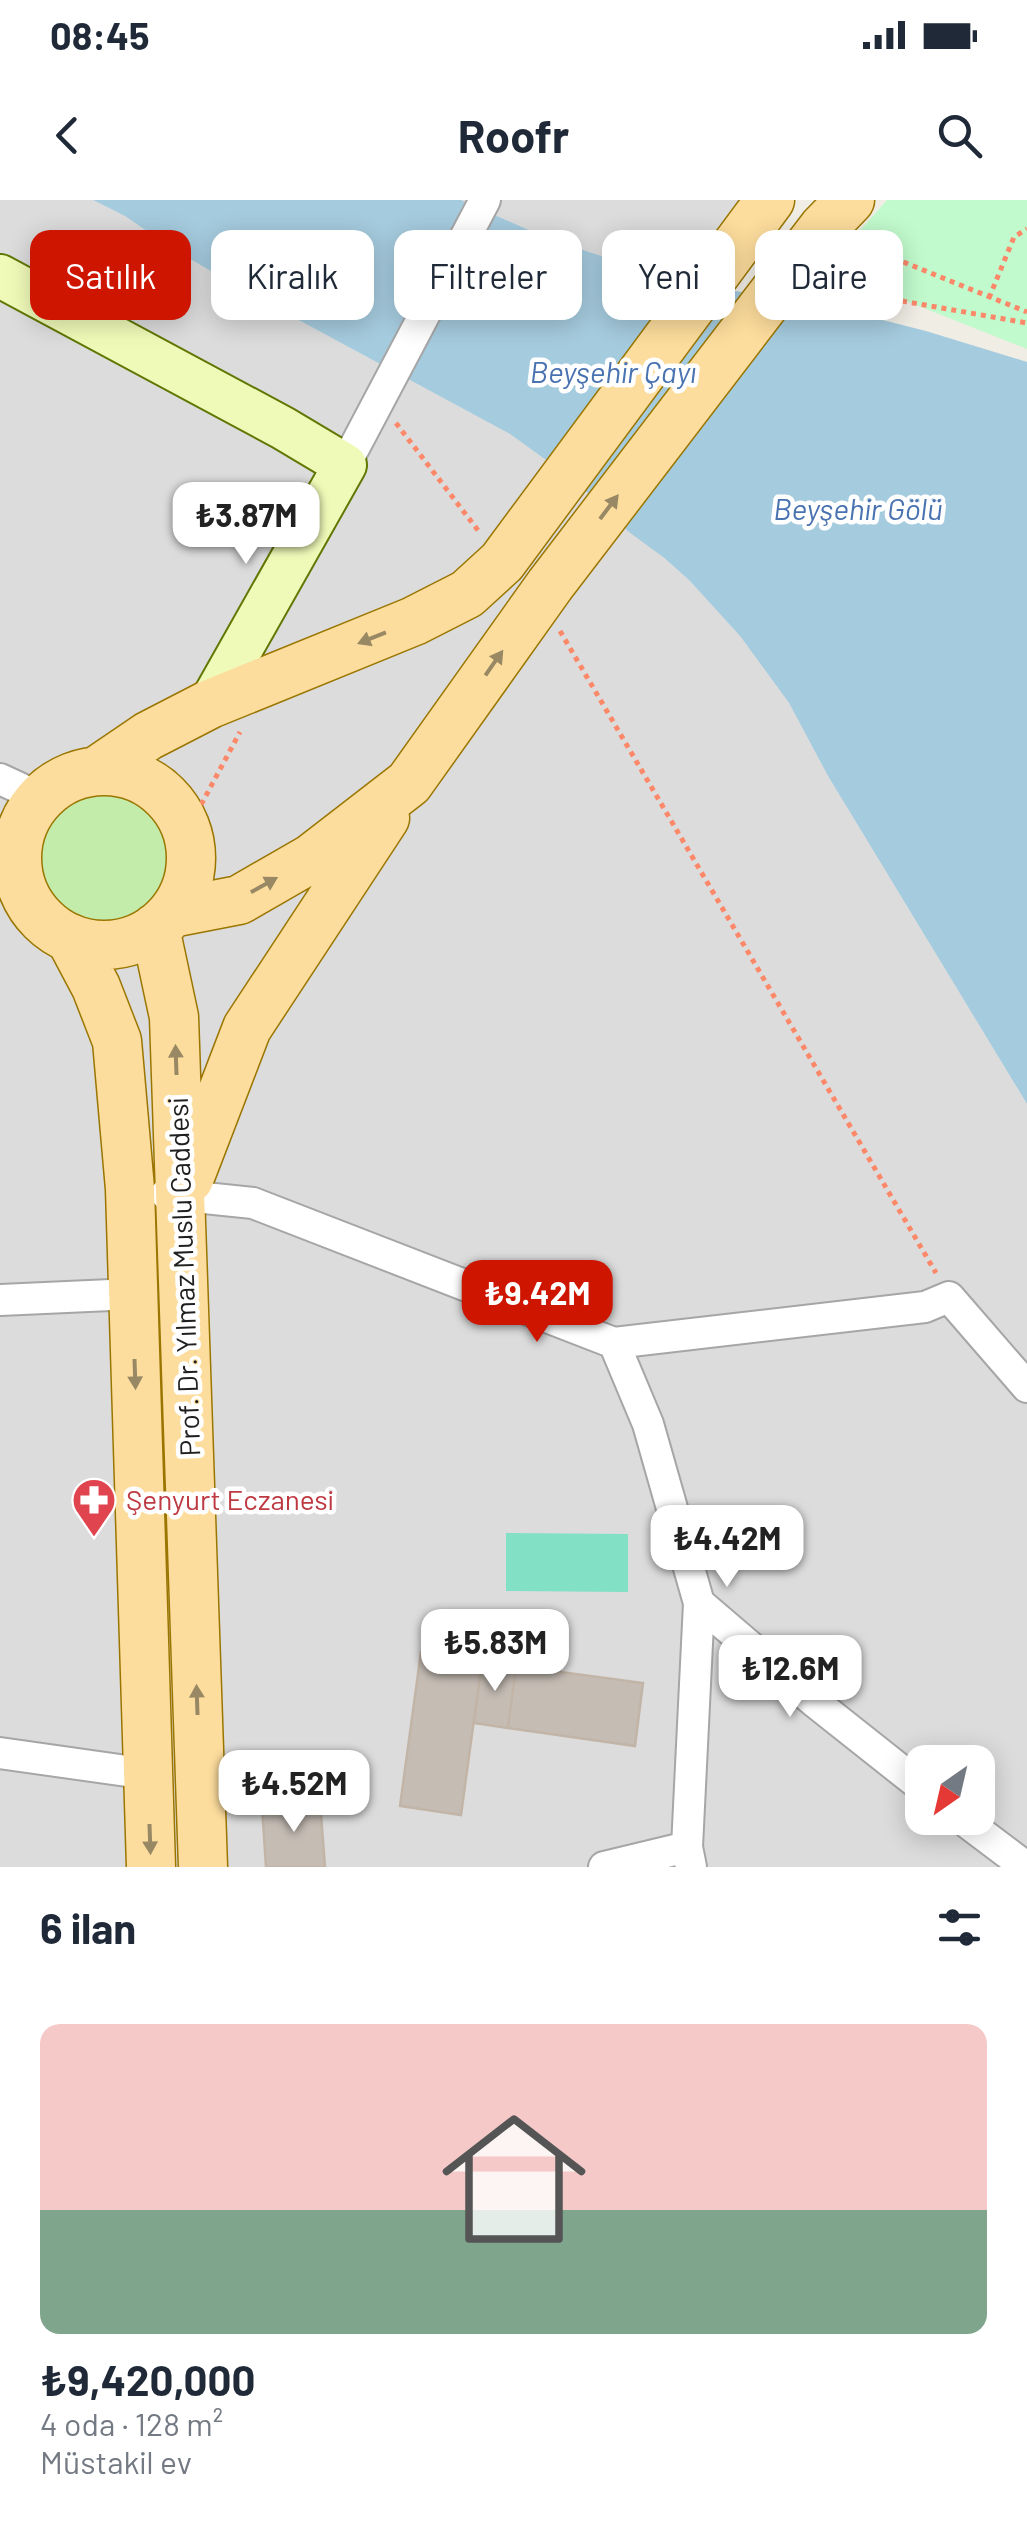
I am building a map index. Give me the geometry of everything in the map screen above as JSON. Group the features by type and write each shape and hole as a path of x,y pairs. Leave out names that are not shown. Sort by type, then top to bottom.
{"main road":[{"path":"98,770 148,736 226,717 467,594 507,556 770,200"},
{"path":"182,1196 247,1028 409,783 544,594 836,215"},
{"path":"61,932 33,908 21,886 17,860 18,804 71,776 98,770 126,774 153,786 174,806 187,831 191,860 186,888 164,921"},
{"path":"0,920 61,932 92,944 136,939 164,921 238,900 312,858 409,783"},
{"name":"Prof. Dr. Yılmaz Muslu Caddesi","path":"164,921 174,1017 182,1196 202,1867"},
{"name":"Prof. Dr. Yılmaz Muslu Caddesi","path":"61,932 96,987 117,1041 130,1189 151,1867"}],"street":[{"path":"226,717 345,465 485,200"},
{"path":"0,276 345,465"},
{"path":"130,1189 252,1203 614,1343 925,1307 949,1297 1027,1387"},
{"path":"0,1300 133,1294"},
{"path":"604,1867 689,1857 699,1603 648,1424 614,1343"},
{"path":"699,1603 905,1774"},
{"path":"0,1754 148,1774"},
{"path":"984,1835 1026,1867"}],"path":[{"path":"836,215 891,258 1027,312"},
{"path":"989,298 1014,237 1027,228"},
{"path":"903,301 1027,323"},
{"path":"380,402 507,556"},
{"path":"544,594 554,620 949,1297"},
{"path":"187,831 226,717"}],"shaded area":[{"path":"0,200 93,200 145,230 30,230 30,320 191,320 191,259 211,271 211,320 299,320 510,434 575,481 689,580 740,636 789,703 828,776 1027,1104 1027,1867 0,1867"},
{"path":"461,200 748,200 725,230 602,230 602,256 582,250 582,230 529,230"}],"green space":[{"path":"887,200 1027,200 1027,349 903,300 903,230 860,230"},
{"path":"105,793 130,798 151,812 165,833 170,858 165,883 151,904 130,918 105,923 80,918 59,904 45,883 40,858 45,833 59,812 80,798"},
{"path":"506,1533 628,1534 628,1592 506,1591"}],"water":[{"name":"Beyşehir Gölü","path":"93,200 461,200 529,230 394,230 394,320 582,320 582,250 602,256 602,320 735,320 735,291 755,294 755,320 883,320 1027,362 1027,1104 828,776 789,703 740,636 689,580 629,532 575,481 510,434 299,320 374,320 374,230 211,230 211,271 191,259 191,230 145,230"}],"building":[{"path":"421,1652 482,1661 461,1815 400,1806"},
{"path":"482,1661 516,1666 508,1728 474,1723"},
{"path":"516,1666 643,1683 635,1746 508,1728"},
{"path":"320,1801 325,1867 266,1867 262,1806"}],"place":[{"name":"Şenyurt Eczanesi","path":"94,1538"}],"water label":[{"name":"Beyşehir Çayı","path":"613,373"}]}
